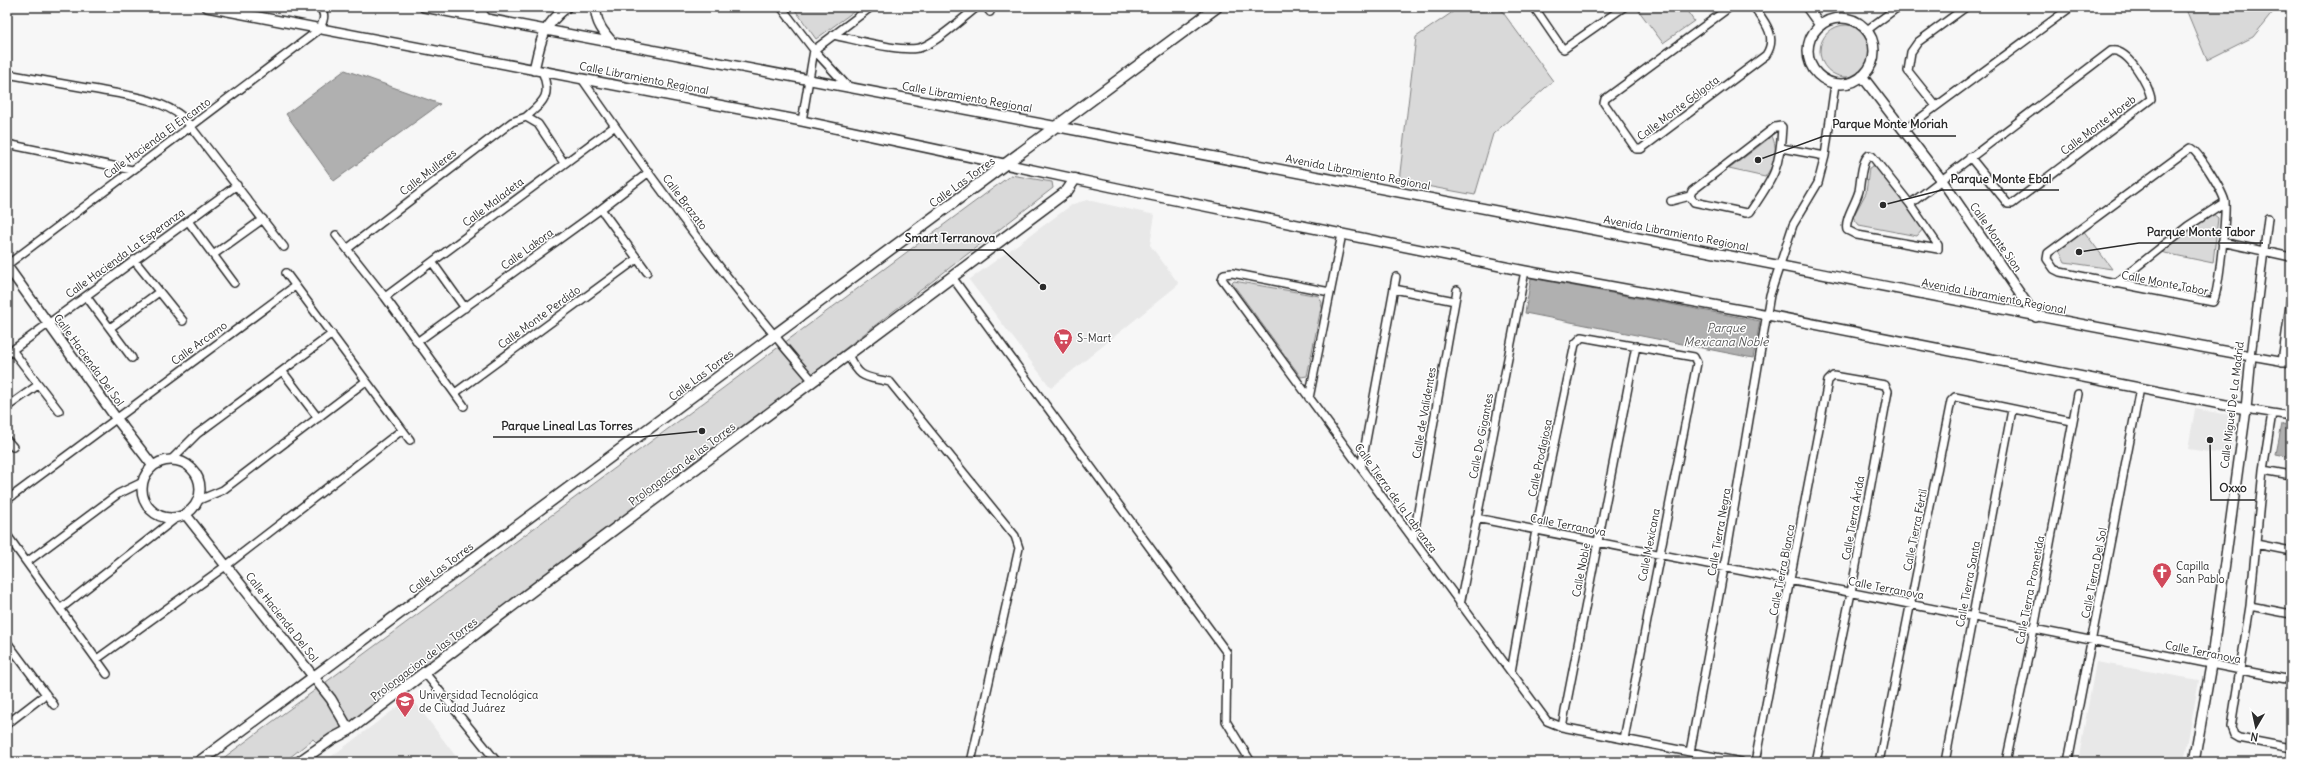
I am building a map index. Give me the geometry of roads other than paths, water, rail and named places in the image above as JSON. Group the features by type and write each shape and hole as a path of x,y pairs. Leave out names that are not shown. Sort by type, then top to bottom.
{"main road":[{"name":"Calle Las Torres","path":"199,762 1008,164 1217,7"},
{"name":"Prolongacion de las Torres","path":"299,762 332,739 350,730 545,581 1067,191 1075,179"}],"street":[{"name":"Calle Libramiento Regional","path":"207,7 802,121 1075,179"},
{"path":"318,7 322,10 324,19 320,29"},
{"name":"Calle Libramiento Regional","path":"424,7 614,44 1057,126"},
{"path":"479,7 486,19"},
{"path":"538,70 544,30 551,21 567,7"},
{"path":"596,7 597,20 601,29 614,44"},
{"path":"781,7 814,50 850,88"},
{"path":"802,121 814,50 871,7"},
{"path":"833,35 896,48 915,49 929,44 977,7"},
{"path":"1534,7 1564,49 1624,7"},
{"name":"Calle Monte Gólgota","path":"1730,7 1605,99 1604,103 1636,149 1641,149 1766,55 1771,45 1770,30 1754,7"},
{"path":"1807,7 1820,25"},
{"path":"1867,30 1898,7"},
{"path":"1936,106 1908,71 1911,52 1918,42 1966,7"},
{"path":"1904,130 2071,7"},
{"path":"1840,18 1851,19 1867,30 1873,42 1874,53 1872,64 1862,76 1846,84 1835,84 1825,80 1816,73 1810,64 1808,43 1813,33 1820,25 1829,20 1840,18"},
{"name":"Calle Hacienda El Encanto","path":"7,265 320,29"},
{"name":"Calle Monte Horeb","path":"1910,204 1970,157 2111,52 2116,50 2123,54 2148,85 2151,99 2012,204 2008,204 1970,157"},
{"name":"Calle Mulleres","path":"347,249 512,122 526,117 544,100 548,84 538,70"},
{"path":"7,74 154,102 176,111 191,127 238,185 284,247"},
{"name":"Calle Monte Sion","path":"1862,76 1941,179 2036,317"},
{"name":"Calle Brazato","path":"582,79 649,172 774,336 813,381"},
{"path":"1779,265 1793,225 1818,183 1825,156 1835,84"},
{"path":"526,117 538,124 564,163"},
{"name":"Calle Maladeta","path":"385,297 615,126"},
{"name":"Avenida Libramiento Regional","path":"1057,126 1779,265 2036,317 2291,363"},
{"path":"1781,126 1781,148 1776,171 1749,212 1699,204 1690,196 1692,191 1775,127 1781,126"},
{"path":"7,144 132,170"},
{"path":"1781,148 1825,156"},
{"name":"Calle Monte Tabor","path":"2194,149 2222,194 2224,202 2222,242 2214,300 2211,303 2060,272 2050,264 2046,256 2186,150 2194,149"},
{"path":"1869,155 1872,156 1910,204 1938,245 1938,249 1857,235 1847,230 1847,222 1862,178 1864,163 1869,155"},
{"name":"Calle Lakora","path":"418,342 602,210 649,172"},
{"path":"1075,179 1525,271 1768,315 2246,409 2291,416"},
{"name":"Calle Hacienda La Esperanza","path":"9,352 238,185"},
{"path":"1671,201 1690,196"},
{"path":"2115,284 2188,226 2224,202"},
{"path":"602,210 647,272"},
{"name":"Calle Miguel De La Madrid","path":"2194,762 2210,665 2246,409 2268,218"},
{"path":"214,255 263,219"},
{"path":"188,221 234,283"},
{"path":"1309,398 1342,234"},
{"path":"336,235 385,297 464,406"},
{"path":"2222,242 2265,250 2291,257"},
{"name":"Calle Monte Perdido","path":"455,393 637,259"},
{"path":"134,260 183,321"},
{"path":"432,262 465,308"},
{"name":"Calle Hacienda Del Sol","path":"7,265 116,418 153,466"},
{"name":"Calle Tierra Negra","path":"1690,752 1724,568 1768,315 1770,295 1779,265"},
{"name":"Calle De Gigantes","path":"1460,605 1525,271"},
{"path":"286,273 410,440"},
{"name":"Calle Tierra de la Labranza","path":"1330,292 1232,273 1224,274 1223,282 1361,468 1460,605 1547,721 1562,727"},
{"path":"952,277 1227,653 1226,721 1251,762"},
{"path":"1361,468 1396,277"},
{"name":"Calle Arcamo","path":"7,500 295,286"},
{"path":"1394,289 1455,301"},
{"name":"Calle de Validentes","path":"1413,540 1457,290"},
{"path":"110,328 159,292"},
{"path":"86,296 132,358"},
{"path":"2282,362 2291,298"},
{"path":"171,460 197,434 283,372 332,334"},
{"name":"Calle Prodigiosa","path":"1511,672 1536,530 1575,344 1582,338 1636,346"},
{"name":"Calle Mexicana","path":"1624,739 1658,554 1697,363 1694,357 1636,346"},
{"name":"Calle Noble","path":"1562,727 1636,346"},
{"path":"9,352 59,411"},
{"path":"848,355 857,372 866,377 890,382 1015,536 1019,548 971,762"},
{"path":"283,372 318,418"},
{"name":"Calle Tierra Árida","path":"1816,762 1851,593 1888,391 1885,385 1833,376 1828,381"},
{"name":"Calle Tierra Blanca","path":"1755,762 1791,581 1828,381"},
{"path":"199,500 223,490 366,382"},
{"path":"7,407 38,385"},
{"name":"Calle Tierra Del Sol","path":"2068,762 2093,641 2140,388"},
{"name":"Calle Tierra Prometida","path":"2006,762 2034,629 2078,394"},
{"name":"Calle Tierra Fértil","path":"1879,762 1912,605 1951,401 1955,397 2012,410"},
{"path":"2012,410 2072,421"},
{"name":"Calle Tierra Santa","path":"1945,762 2012,410"},
{"path":"2272,413 2263,470 2250,606 2231,727 2234,735 2239,738 2291,748"},
{"path":"96,659 227,565 402,430"},
{"path":"7,440 12,447"},
{"path":"28,562 118,494 143,482 153,466 171,460 180,461 195,472 200,481 201,491 199,500 194,508 186,515 176,518 60,609"},
{"path":"2263,470 2291,475"},
{"path":"143,482 144,500 150,508 162,516 176,518"},
{"name":"Calle Hacienda Del Sol","path":"186,515 227,565 313,678 331,699 350,730"},
{"name":"Calle Terranova","path":"1476,518 2291,680"},
{"path":"7,535 28,562 107,674"},
{"path":"2256,544 2291,551"},
{"path":"2250,606 2291,614"},
{"path":"8,645 54,705"},
{"path":"425,673 497,762"},
{"path":"7,724 46,694"},
{"path":"1562,727 1741,762"}],"water":[{"path":"345,70 440,104 334,181 286,114"},
{"name":"Parque Mexicana Noble","path":"1531,278 1760,321 1753,358 1525,313"},
{"path":"2282,424 2291,425 2291,457 2276,454"}],"place":[{"name":"Parque Monte Moriah","path":"1758,160"},
{"name":"Parque Monte Ebal","path":"1883,205"},
{"name":"Parque Monte Tabor","path":"2079,252"},
{"name":"Smart Terranova","path":"1043,287"},
{"name":"S-Mart","path":"1063,355"},
{"name":"Parque Lineal Las Torres","path":"702,431"},
{"name":"Oxxo","path":"2210,440"},
{"name":"Capilla San Pablo","path":"2162,589"},
{"name":"Universidad Tecnológica de Ciudad Juárez","path":"405,718"}]}
